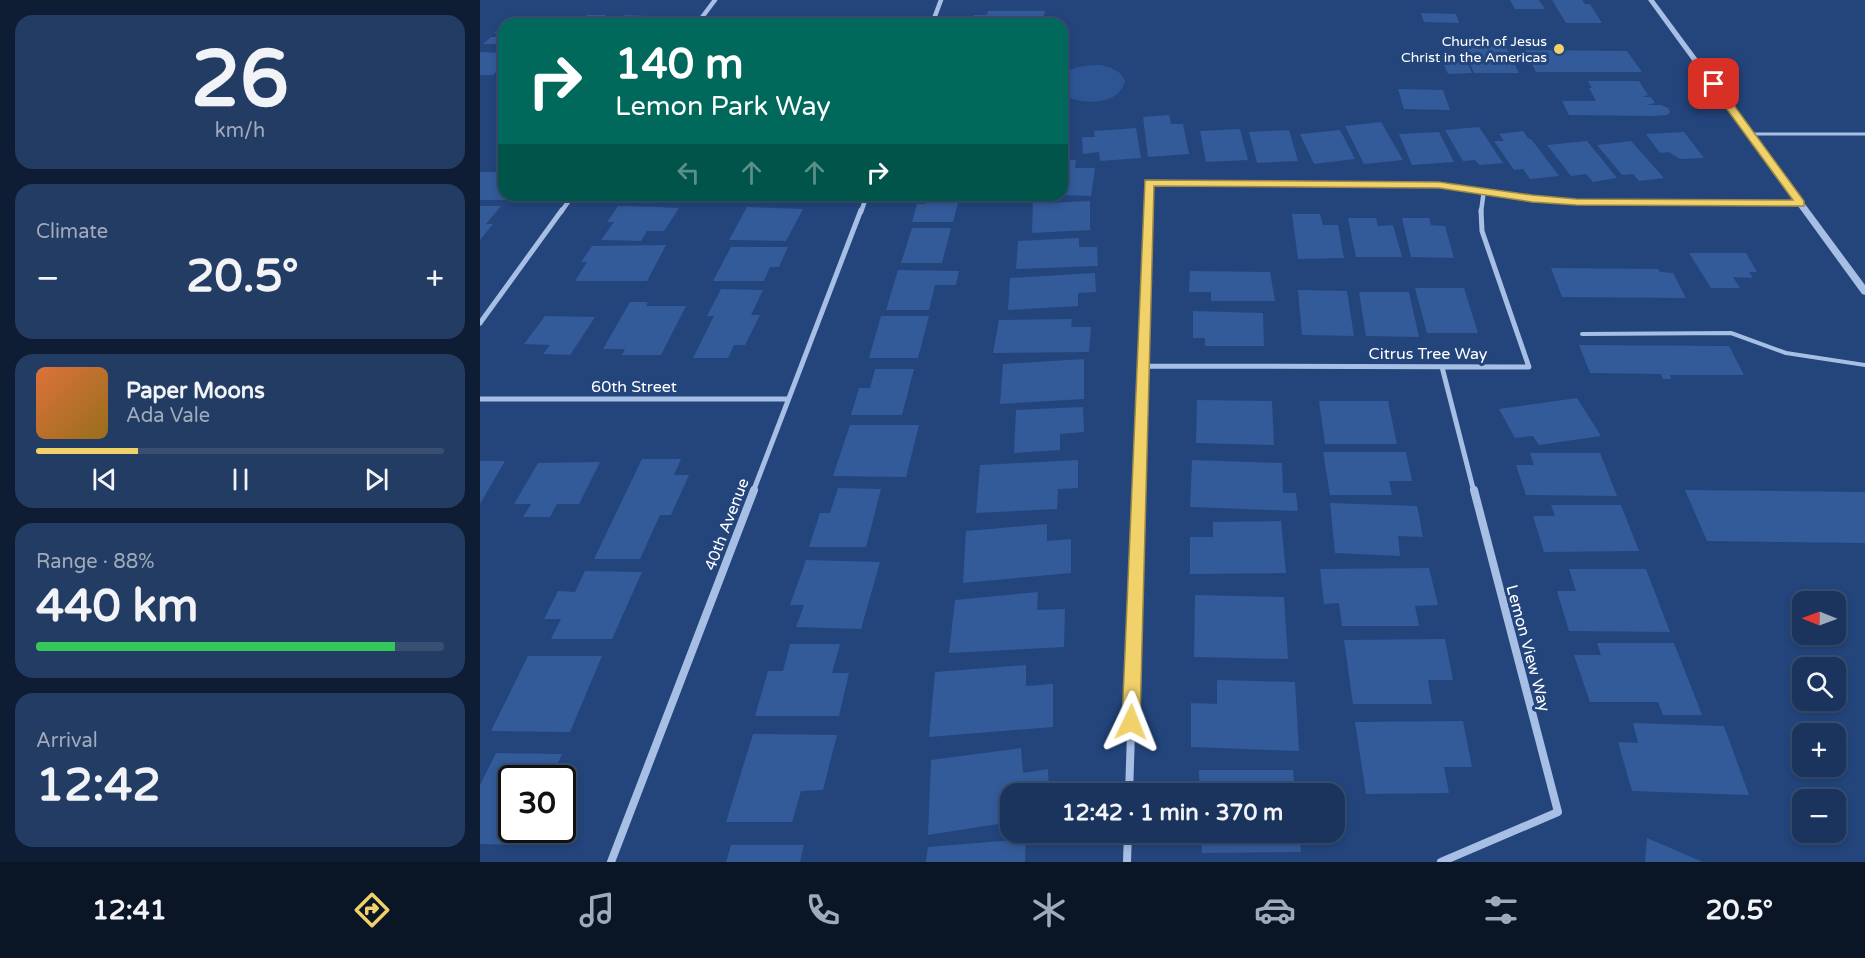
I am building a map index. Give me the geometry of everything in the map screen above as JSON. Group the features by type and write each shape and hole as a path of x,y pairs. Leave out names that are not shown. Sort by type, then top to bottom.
{"street":[{"path":"702,18 715,0"},
{"path":"934,18 941,0"},
{"path":"1652,0 1865,292"},
{"path":"1129,783 1149,182 1439,185 1532,199 1576,202 1801,204"},
{"name":"Citrus Tree Way","path":"1143,366 1529,367 1482,231 1481,208 1484,190"},
{"path":"480,323 569,201"},
{"name":"40th Avenue","path":"611,862 865,201"},
{"name":"Lemon View Way","path":"1441,862 1558,812 1442,367"},
{"name":"60th Street","path":"480,399 788,399"},
{"path":"1126,862 1127,843"}],"lane":[{"path":"1750,134 1865,134"},
{"path":"1582,334 1731,333 1786,353 1865,365"}],"shaded area":[{"path":"1101,65 1116,70 1125,81 1121,89 1115,96 1098,101 1088,102 1068,97 1068,71"}],"building":[{"path":"1510,0 1539,0 1545,9 1515,9"},
{"path":"1552,0 1582,0 1585,4 1590,4 1602,23 1566,23"},
{"path":"988,11 1045,11 1043,18 973,18 974,15 987,15"},
{"path":"1421,13 1456,14 1459,23 1424,22"},
{"path":"587,15 606,15 603,18 586,18"},
{"path":"625,15 649,16 647,18 622,18"},
{"path":"524,16 546,16 544,18 522,18"},
{"path":"756,16 778,17 777,18 755,18"},
{"path":"798,16 820,16 819,18 797,18"},
{"path":"860,16 887,16 886,18 859,18"},
{"path":"491,37 498,37 498,44 483,44"},
{"path":"1460,41 1503,41 1519,73 1474,73"},
{"path":"1525,50 1627,51 1642,72 1536,72"},
{"path":"480,52 498,53 496,63 498,63 498,70 493,75 480,75"},
{"path":"1467,62 1472,73 1448,74 1443,63"},
{"path":"1588,81 1639,81 1648,95 1642,97 1651,97 1655,103 1647,105 1661,105 1668,108 1670,112 1667,115 1653,116 1569,115 1562,101 1596,101"},
{"path":"1398,89 1443,90 1450,110 1404,109"},
{"path":"1169,115 1171,124 1183,124 1189,154 1148,157 1143,117"},
{"path":"1381,122 1403,160 1364,164 1345,126"},
{"path":"1479,127 1503,163 1479,165 1475,160 1463,161 1445,130"},
{"path":"1136,128 1141,158 1100,161 1099,152 1083,154 1082,137 1095,137 1094,131"},
{"path":"1240,129 1248,160 1206,162 1200,131"},
{"path":"1289,130 1298,161 1257,163 1249,132"},
{"path":"1340,130 1355,159 1314,164 1300,134"},
{"path":"1523,131 1559,176 1530,179 1523,169 1514,170 1494,141 1504,141 1499,134"},
{"path":"1439,132 1454,162 1412,165 1399,134"},
{"path":"1684,132 1704,158 1680,159 1669,152 1660,153 1646,134"},
{"path":"1587,141 1617,178 1593,182 1586,174 1571,176 1547,145"},
{"path":"1631,141 1664,178 1639,181 1633,174 1622,175 1597,145"},
{"path":"1068,160 1076,160 1075,168 1095,168 1091,196 1068,195"},
{"path":"480,172 498,172 498,200 480,200"},
{"path":"926,201 958,201 953,222 912,222 917,204 925,204"},
{"path":"1033,201 1049,201 1049,203 1090,201 1090,230 1032,233"},
{"path":"480,206 501,206 486,224 493,224 480,240"},
{"path":"618,206 679,208 664,231 647,231 641,241 601,240 614,222 607,222"},
{"path":"747,207 803,209 786,241 729,240"},
{"path":"1292,214 1320,214 1323,225 1338,225 1344,258 1298,259"},
{"path":"1348,218 1376,218 1378,226 1393,225 1402,257 1356,257"},
{"path":"1402,218 1429,218 1431,225 1445,226 1454,258 1411,257"},
{"path":"912,228 951,228 942,263 901,263"},
{"path":"1079,238 1079,247 1097,247 1098,266 1016,269 1018,241"},
{"path":"666,245 647,281 575,281 587,262 581,262 592,246"},
{"path":"731,247 788,247 779,267 770,267 764,281 713,281"},
{"path":"1689,253 1746,253 1757,272 1749,272 1753,278 1733,277 1740,288 1711,288"},
{"path":"1551,268 1658,269 1660,272 1673,273 1686,298 1562,297"},
{"path":"898,270 959,271 956,285 935,285 929,310 886,310"},
{"path":"1190,271 1270,272 1275,301 1211,301 1211,292 1189,292"},
{"path":"1095,273 1096,292 1078,293 1078,306 1008,310 1010,278"},
{"path":"1415,288 1464,288 1478,333 1427,333"},
{"path":"721,289 763,290 751,315 760,315 745,345 734,345 728,358 693,358 714,316 707,316"},
{"path":"1298,290 1347,291 1354,336 1302,335"},
{"path":"1359,292 1409,292 1419,337 1366,336"},
{"path":"630,302 648,302 646,306 686,306 661,355 622,355 625,349 603,349"},
{"path":"1193,311 1263,313 1264,346 1205,346 1205,338 1193,338"},
{"path":"545,316 595,317 570,355 543,354 550,345 524,344"},
{"path":"881,316 929,316 918,358 869,358"},
{"path":"1072,319 1071,327 1091,327 1089,352 993,353 999,320"},
{"path":"1579,345 1729,346 1744,375 1670,375 1671,379 1663,379 1661,374 1590,373"},
{"path":"1084,359 1084,399 1000,404 1003,364"},
{"path":"875,369 914,369 902,415 851,415 859,388 870,388"},
{"path":"1577,398 1601,436 1539,445 1533,436 1515,438 1499,409"},
{"path":"1197,400 1272,401 1274,445 1196,443"},
{"path":"1319,401 1388,401 1397,444 1325,444"},
{"path":"1083,407 1084,432 1060,434 1060,450 1014,453 1016,410"},
{"path":"850,425 919,425 906,477 833,476"},
{"path":"1323,452 1406,452 1412,481 1389,481 1392,495 1330,495"},
{"path":"1530,453 1600,453 1617,496 1526,495 1516,465 1534,465"},
{"path":"642,459 681,459 674,475 689,475 671,515 660,515 640,559 594,559"},
{"path":"1078,460 1078,488 1058,489 1057,509 976,513 980,465"},
{"path":"1192,460 1282,463 1283,493 1296,493 1298,511 1190,507"},
{"path":"480,461 505,461 480,504"},
{"path":"600,462 579,504 557,504 550,517 523,517 531,504 514,504 538,463"},
{"path":"838,488 881,489 866,547 809,547 820,513 830,513"},
{"path":"1685,490 1865,492 1865,543 1707,541"},
{"path":"1330,503 1417,506 1423,537 1398,536 1400,556 1335,553"},
{"path":"1551,505 1621,505 1639,551 1544,552 1533,516 1555,516"},
{"path":"1281,521 1286,573 1190,574 1190,537 1213,537 1213,522"},
{"path":"1047,524 1047,541 1071,539 1071,573 963,583 966,531"},
{"path":"806,560 880,562 861,629 796,627 804,605 790,605"},
{"path":"1429,568 1438,605 1415,606 1419,626 1342,626 1339,603 1324,604 1320,569"},
{"path":"1569,569 1646,569 1670,632 1569,631 1557,591 1576,591"},
{"path":"585,571 642,572 612,639 551,639 561,619 544,619 558,591 575,592"},
{"path":"1038,592 1037,610 1065,609 1064,647 949,653 955,600"},
{"path":"1195,595 1284,597 1288,659 1194,657"},
{"path":"1445,639 1453,680 1428,680 1432,704 1353,704 1344,640"},
{"path":"1597,643 1674,643 1702,715 1663,715 1658,702 1590,702 1574,655 1601,655"},
{"path":"790,644 840,644 832,673 849,673 839,716 755,716 768,671 783,671"},
{"path":"528,656 602,656 570,732 491,731"},
{"path":"1026,665 1026,686 1053,684 1053,727 929,737 935,672"},
{"path":"1217,680 1295,682 1299,751 1191,747 1191,703 1217,704"},
{"path":"1463,721 1472,767 1444,767 1449,793 1366,794 1355,722"},
{"path":"1633,723 1724,726 1749,795 1632,791 1618,742 1638,743"},
{"path":"753,734 837,735 823,790 801,791 792,822 726,822"},
{"path":"1021,748 1023,773 1048,769 1049,783 1000,783 1000,824 928,835 931,760"},
{"path":"496,753 562,754 557,765 498,765 498,843 522,843 521,845 480,844 480,785"},
{"path":"1199,770 1293,770 1294,783 1200,783"},
{"path":"1647,838 1703,862 1645,862"},
{"path":"1000,841 1000,843 1026,843 1025,862 926,862 928,847"},
{"path":"1202,843 1300,843 1301,852 1202,853"},
{"path":"731,845 804,845 800,862 726,862"}],"place":[{"name":"Church of Jesus Christ in the Americas","path":"1559,49"}],"route":[{"path":"1131,722 1149,182 1439,185 1532,199 1576,202 1801,204 1714,84"}]}
